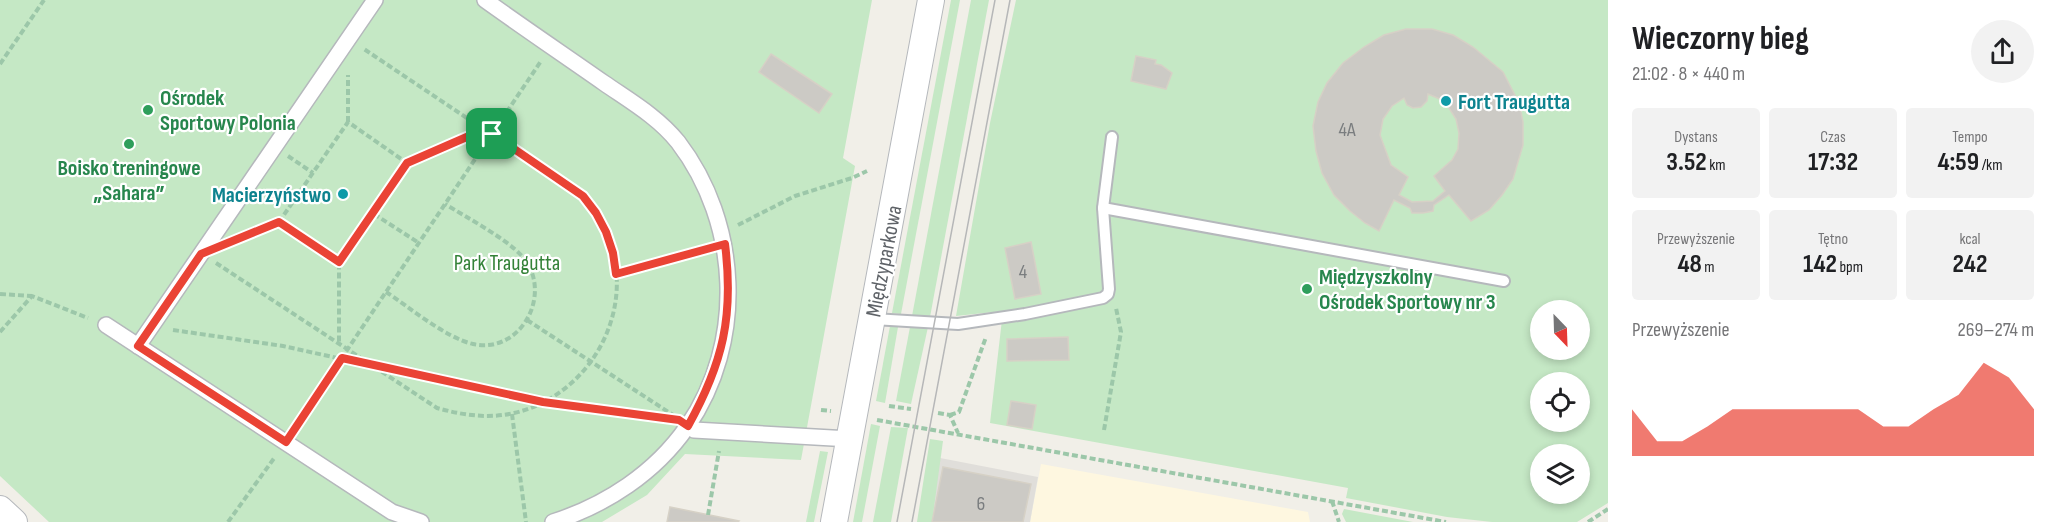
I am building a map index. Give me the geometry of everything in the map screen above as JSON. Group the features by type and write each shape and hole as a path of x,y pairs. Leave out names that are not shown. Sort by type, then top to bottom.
{"street":[{"path":"138,346 375,0"},
{"path":"484,0 662,123 692,162 704,184 718,219 729,283 726,330 719,357 710,384 688,426 644,473 622,490 598,505 552,522"},
{"name":"Międzyparkowa","path":"834,522 931,0"},
{"path":"106,325 392,512 421,522"},
{"path":"688,426 694,430 850,439"},
{"path":"0,509 14,522"}],"lane":[{"path":"872,319 958,324 1104,298 1109,289 1103,208 1112,137"},
{"path":"1103,208 1504,281"}],"path":[{"path":"0,64 44,0"},
{"path":"201,254 279,222 348,122 349,38"},
{"path":"201,254 437,408 471,416 512,414 530,409 565,389 591,362 609,329 614,311 616,274 613,253 596,213 583,196 349,38"},
{"path":"228,522 286,442 550,46"},
{"path":"348,122 407,163"},
{"path":"339,344 339,262 407,163 485,129"},
{"path":"274,147 313,172"},
{"path":"616,274 723,239 795,196 867,171"},
{"path":"386,292 453,336 475,345 493,344 510,337 527,320 532,310 535,286 528,264 512,247 445,204"},
{"path":"374,214 418,243"},
{"path":"279,222 339,262"},
{"path":"0,294 32,296 106,325"},
{"path":"1104,430 1121,332 1116,308 1108,294"},
{"path":"0,332 32,296"},
{"path":"938,413 950,416 959,412 993,319"},
{"path":"151,327 284,346 543,402 679,420 527,320"},
{"path":"889,406 911,408"},
{"path":"512,414 526,522"},
{"path":"950,416 958,434"},
{"path":"870,418 1446,522"},
{"path":"708,515 718,456"},
{"path":"1332,501 1339,522"},
{"path":"1588,522 1608,509"}],"shaded area":[{"path":"935,457 1038,477 1030,522 923,522"},
{"path":"1041,464 1308,512 1310,522 1030,522"}],"green space":[{"name":"Park Traugutta","path":"0,0 872,0 843,158 855,166 801,460 685,454 647,495 602,522 49,522 0,476"},
{"path":"951,0 960,0 901,314 892,313"},
{"path":"971,0 989,0 930,317 912,316"},
{"name":"Międzyszkolny Ośrodek Sportowy nr 3","path":"1016,0 1608,0 1608,503 1577,522 1492,522 1447,517 1346,498 1348,488 990,423 1003,311 956,316 990,123"},
{"path":"890,326 898,327 885,403 876,401"},
{"path":"910,327 928,327 911,404 896,401"},
{"path":"871,424 880,426 862,522 853,522"},
{"path":"891,427 908,428 891,522 873,522"},
{"path":"930,439 943,441 932,522 917,522"},
{"path":"820,451 828,452 814,522 806,522"},
{"path":"1344,509 1413,522 1346,522 1342,514"}],"building":[{"path":"1406,29 1432,29 1453,35 1473,47 1503,72 1519,103 1523,122 1523,145 1513,179 1489,210 1471,221 1449,195 1434,205 1433,211 1423,213 1412,213 1410,208 1394,200 1379,231 1350,211 1334,195 1322,173 1313,126 1318,102 1327,83 1343,63 1384,35","holes":["1428,94 1440,99 1456,119 1459,133 1458,149 1452,160 1434,176 1445,191 1433,201 1412,202 1399,195 1408,177 1391,165 1380,135 1383,119 1392,106 1404,98 1407,105 1413,108 1421,107 1427,101"]},
{"path":"771,54 832,94 819,113 759,72"},
{"path":"1136,56 1156,60 1155,64 1161,65 1172,73 1166,89 1131,81"},
{"path":"1031,242 1041,294 1015,299 1005,248"},
{"path":"1068,337 1069,360 1007,361 1007,339"},
{"path":"1011,401 1036,405 1032,429 1007,425"},
{"path":"943,467 1031,484 1023,522 932,522"},
{"path":"670,507 739,521 667,522"}],"tram line":[{"path":"897,522 995,0"},
{"path":"912,522 1010,0"}],"place":[{"name":"Fort Traugutta","path":"1446,101"},
{"name":"Ośrodek Sportowy Polonia","path":"148,110"},
{"name":"Boisko treningowe „Sahara”","path":"129,144"},
{"name":"Macierzyństwo","path":"343,194"},
{"name":"Międzyszkolny Ośrodek Sportowy nr 3","path":"1307,289"}],"route":[{"path":"485,129 492,134 583,196 596,213 606,232 613,253 616,274 725,244 729,302 726,330 710,384 688,426 679,420 543,402 342,358 286,442 138,346 201,254 279,222 339,262 407,163 485,129"}]}
